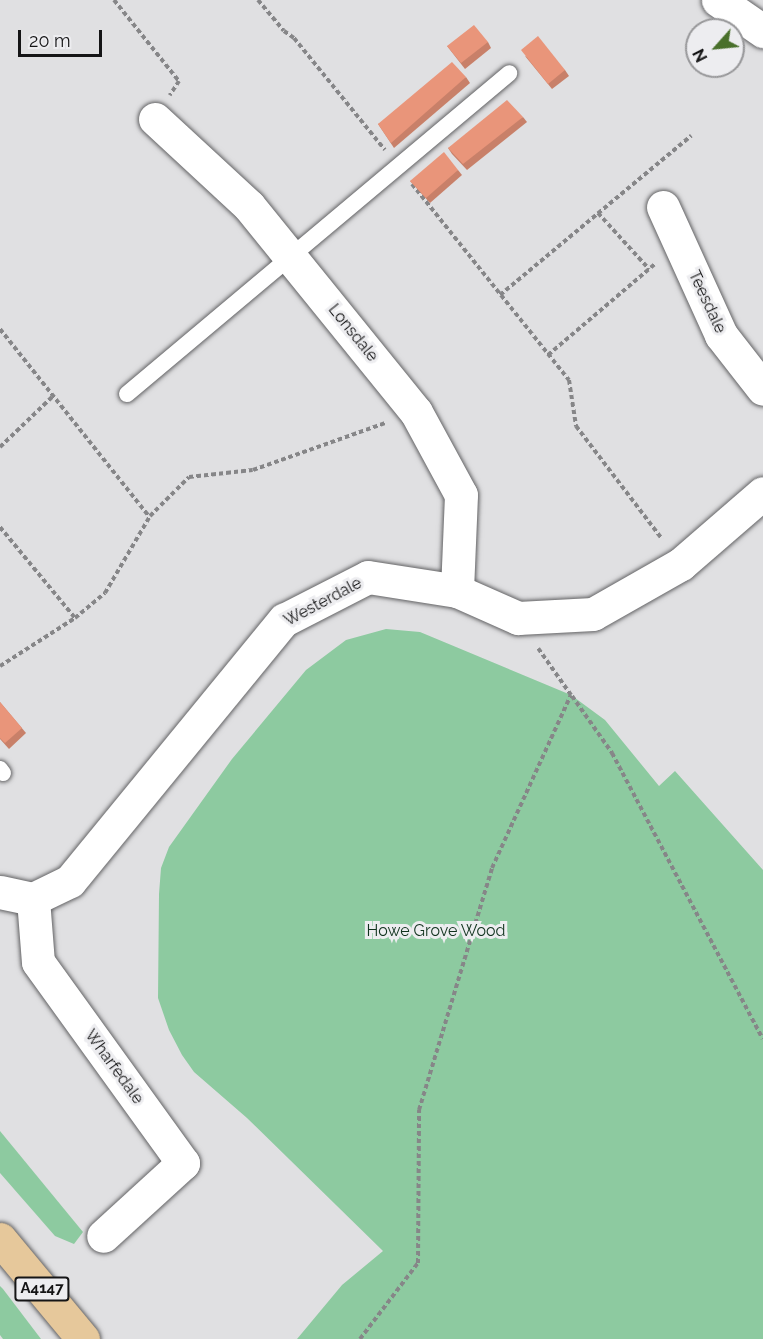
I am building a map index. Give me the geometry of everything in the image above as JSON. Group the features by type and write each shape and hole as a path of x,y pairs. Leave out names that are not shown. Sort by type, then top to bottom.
{"main road":[{"name":"A4147","path":"0,1239 83,1339"}],"street":[{"path":"717,0 763,31"},
{"name":"Lonsdale","path":"155,119 249,206 416,412 461,495 457,591"},
{"name":"Teesdale","path":"663,207 721,335 763,389"},
{"name":"Westerdale","path":"33,899 70,881 284,620 368,578 457,591 518,618 593,614 681,564 763,493"},
{"path":"0,892 33,899"},
{"name":"Wharfedale","path":"33,899 38,962 183,1163 103,1236"}],"lane":[{"path":"127,394 290,254 509,73"}],"path":[{"path":"114,0 179,81 155,119"},
{"path":"258,0 284,31 294,38 569,380 576,426 681,564"},
{"path":"500,295 691,136"},
{"path":"598,213 649,269"},
{"path":"548,355 680,243"},
{"path":"0,329 150,516"},
{"path":"0,447 53,396"},
{"path":"0,666 75,618 105,592 150,516 189,477 253,470 416,412"},
{"path":"0,526 75,618"},
{"path":"518,618 612,753 763,1039"},
{"path":"360,1339 418,1263 419,1110 492,868 571,696"}],"green space":[{"name":"Howe Grove Wood","path":"386,629 420,632 571,695 605,720 659,786 675,771 763,870 763,1339 297,1339 342,1285 383,1251 247,1118 194,1072 182,1055 169,1030 158,998 161,868 169,847 232,759 306,670 346,640"},
{"path":"0,1131 83,1232 74,1244 55,1236 0,1173"},
{"path":"0,1286 41,1339 3,1339 0,1335"}],"building":[{"path":"474,25 488,42 461,63 447,46"},
{"path":"538,36 565,70 548,84 521,50"},
{"path":"452,62 466,77 391,143 378,124"},
{"path":"507,100 523,117 463,164 448,148"},
{"path":"444,152 458,170 426,198 410,181"},
{"path":"0,702 22,728 5,743 0,738"}]}
